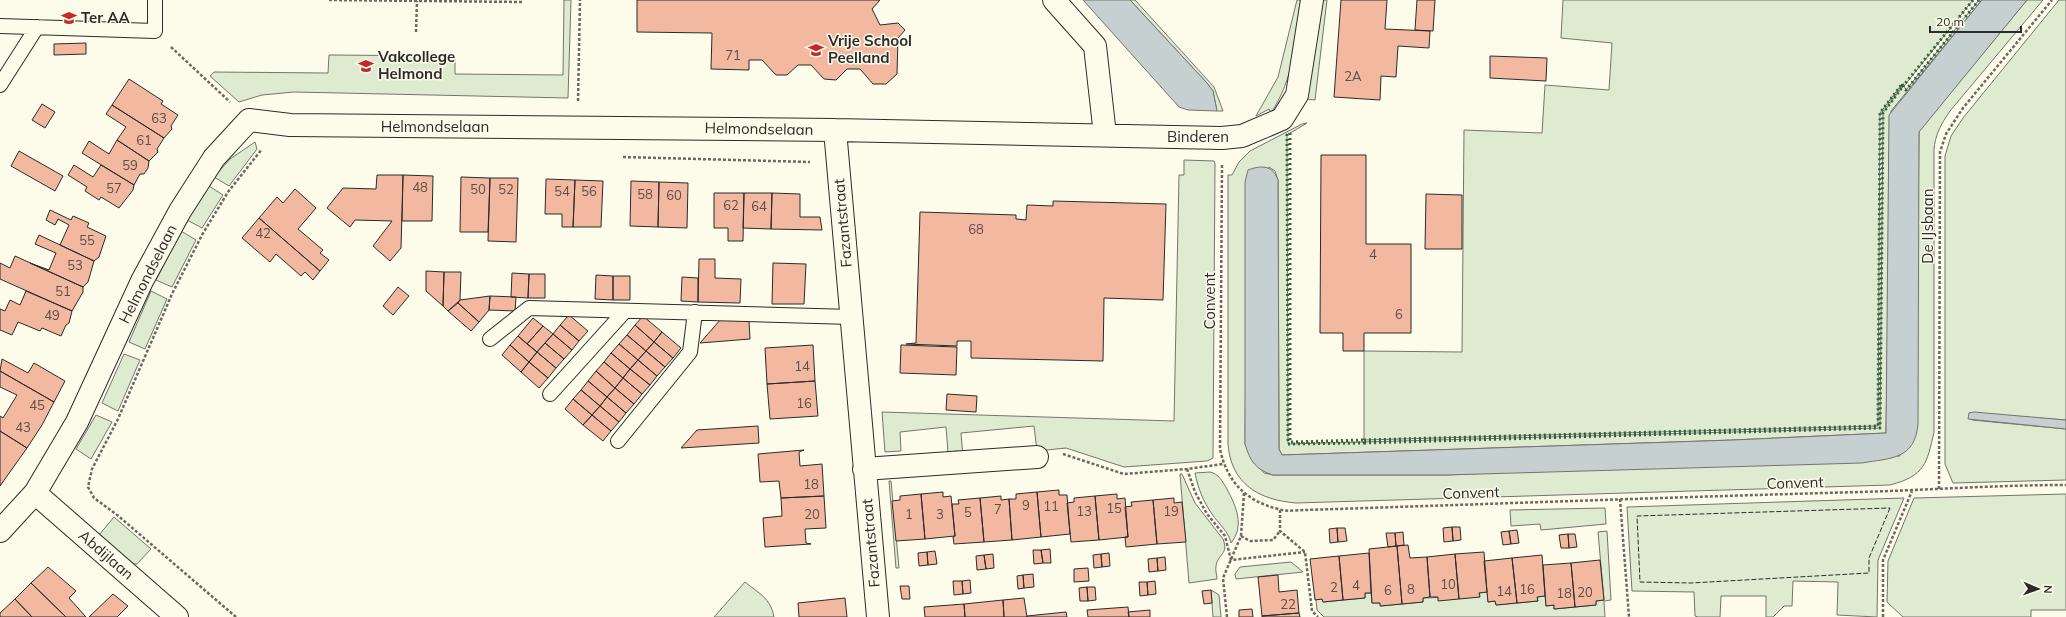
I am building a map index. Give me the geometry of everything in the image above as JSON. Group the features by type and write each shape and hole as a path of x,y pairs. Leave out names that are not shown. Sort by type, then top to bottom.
{"street":[{"path":"1054,0 1095,46 1105,135"},
{"name":"Binderen","path":"1105,135 1222,138 1242,136 1282,119 1297,95 1312,0"},
{"name":"Helmondselaan","path":"0,531 36,493 76,422 142,281 180,211 214,158 249,120 290,125 835,130 1105,135"},
{"name":"Fazantstraat","path":"835,130 878,617"},
{"path":"864,469 1037,457"},
{"name":"Abdijlaan","path":"36,493 177,617"}],"lane":[{"path":"0,26 155,31 155,0"},
{"path":"0,85 37,27"},
{"path":"490,339 529,308 852,317"},
{"path":"550,394 625,311"},
{"path":"618,440 690,352 695,312"}],"path":[{"path":"329,0 522,2"},
{"path":"577,128 580,0"},
{"name":"De IJsbaan","path":"1939,489 1940,152 1946,134 1963,108 2052,0"},
{"path":"416,32 418,1"},
{"path":"155,31 249,120"},
{"name":"Convent","path":"1222,138 1220,449 1223,464 1232,482 1244,493 1263,504 1280,510 1306,510 2066,485"},
{"path":"236,617 116,514 94,498 88,487 92,469 118,419 172,294 202,235 228,192 262,149"},
{"path":"1037,457 1065,454 1124,474 1187,469 1223,464"},
{"path":"1187,469 1194,492 1207,514 1225,536 1231,560"},
{"path":"1883,617 1883,560 1912,491"},
{"path":"1227,617 1223,578 1241,536 1244,493"},
{"path":"1620,499 1629,617"},
{"path":"1241,536 1250,542 1272,540 1280,531 1280,510"},
{"path":"1280,531 1305,552 1312,611 1318,617"},
{"path":"1231,560 1305,552"}],"green space":[{"path":"564,0 571,0 568,98 294,92 262,95 239,102 210,76 214,72 328,73 329,55 455,56 455,74 563,75"},
{"path":"1130,0 1135,0 1214,87 1223,111 1217,111 1213,91 1207,83"},
{"path":"1297,0 1304,0 1289,73 1271,113 1269,109 1256,116 1278,77"},
{"path":"1323,0 1327,0 1315,100 1307,99"},
{"path":"1563,0 1973,0 1904,86 1906,90 1979,0 1982,0 1891,111 1886,433 1733,440 1282,455 1279,449 1278,180 1275,171 1269,167 1246,338 1245,444 1264,473 1273,475 1446,475 1900,456 1918,236 1919,131 2027,0 2043,0 1950,111 1937,134 1934,150 1934,432 1926,460 1922,467 1911,477 1890,485 1296,503 1270,498 1259,494 1241,479 1230,458 1228,444 1228,175 1232,175 1239,162 1250,151 1302,124 1307,123 1287,135 1288,444 1880,428 1883,113 1903,86 1902,84 1880,113 1878,426 1364,440 1364,351 1462,352 1464,130 1542,133 1545,85 1609,90 1612,43 1561,38"},
{"path":"2059,0 2066,0 2066,420 1969,413 1972,420 2066,429 2066,480 1953,483 1945,464 1945,156 1951,136 1963,118"},
{"path":"255,142 257,149 229,186 214,177 230,159"},
{"path":"1184,160 1214,161 1215,163 1213,458 1207,461 1124,467 1066,448 1037,451 1034,426 961,433 963,457 959,458 958,451 948,452 946,427 900,432 901,451 885,452 882,412 1174,421 1179,175 1184,175"},
{"path":"209,186 223,195 202,228 187,220"},
{"path":"181,231 196,240 172,287 156,280"},
{"path":"151,291 167,299 145,349 129,342"},
{"path":"124,354 140,360 118,411 102,403"},
{"path":"96,415 112,422 91,459 76,449"},
{"path":"1210,472 1216,474 1222,481 1236,509 1238,516 1238,530 1231,543 1226,531 1206,504 1201,494 1195,473"},
{"path":"1180,474 1182,474 1195,503 1223,539 1225,544 1224,551 1216,566 1217,579 1189,583"},
{"path":"889,481 891,481 899,568 896,568"},
{"path":"2066,494 2066,610 2031,610 2031,617 1903,617 1887,602 1888,561 1914,498"},
{"path":"1904,498 1878,560 1877,617 1837,615 1838,582 1793,581 1792,606 1784,606 1773,617 1766,617 1766,596 1721,596 1720,617 1698,617 1695,616 1694,592 1632,591 1627,507"},
{"path":"1605,508 1606,524 1541,530 1540,524 1511,526 1510,510"},
{"path":"114,517 151,549 137,564 134,564 99,535"},
{"path":"1607,531 1611,600 1604,601 1605,617 1324,617 1317,610 1316,599 1322,599 1323,602 1365,598 1365,593 1371,593 1372,603 1380,603 1381,606 1423,602 1423,598 1480,596 1479,593 1487,592 1488,602 1495,601 1496,605 1538,601 1537,597 1545,596 1546,606 1554,605 1554,609 1596,605 1596,601 1604,600 1598,532"},
{"path":"1291,562 1303,572 1236,579 1235,574 1240,567"},
{"path":"745,582 767,600 774,617 714,617"},
{"path":"1211,590 1219,595 1221,617 1213,617"}],"shaded area":[{"path":"1083,0 1130,0 1207,83 1213,91 1217,111 1188,110 1179,107"},
{"path":"1982,0 2027,0 1919,132 1918,424 1916,436 1912,445 1906,451 1891,458 1862,463 1446,475 1273,475 1267,473 1254,464 1245,444 1245,182 1248,170 1257,167 1270,169 1276,175 1278,180 1279,449 1282,455 1733,440 1886,433 1889,115"},
{"path":"1974,412 2066,420 2066,429 1968,419 1969,413"}],"building":[{"path":"637,0 880,0 872,9 880,25 898,23 905,30 898,38 897,74 886,84 873,84 860,69 847,69 836,80 824,79 811,65 798,65 787,75 776,75 762,60 749,60 749,70 711,69 712,33 637,32"},
{"path":"1341,0 1387,0 1385,29 1430,31 1429,48 1398,46 1396,77 1381,76 1380,100 1334,97"},
{"path":"1417,0 1435,0 1433,31 1415,30"},
{"path":"86,43 86,54 54,55 54,44"},
{"path":"1490,56 1547,58 1546,81 1490,78"},
{"path":"129,79 163,101 161,104 178,115 171,126 172,129 164,138 112,105"},
{"path":"42,104 55,112 45,128 32,120"},
{"path":"112,105 164,138 157,149 158,152 149,161 117,140 126,127 106,114"},
{"path":"117,140 149,161 148,168 144,174 140,174 134,185 82,153 89,141 109,154"},
{"path":"19,151 63,176 55,191 11,166"},
{"path":"1321,155 1366,155 1366,244 1411,244 1411,333 1364,333 1364,351 1343,351 1343,333 1320,333"},
{"path":"74,165 93,177 101,165 134,185 133,190 119,208 101,197 99,200 85,191 87,187 68,175"},
{"path":"377,175 403,175 401,248 390,261 373,246 392,221 355,220 350,227 327,208 343,188 376,189"},
{"path":"403,175 433,176 432,221 402,221"},
{"path":"461,177 490,178 488,232 460,232"},
{"path":"490,178 518,178 516,242 488,241"},
{"path":"546,179 575,180 573,227 562,227 562,214 545,214"},
{"path":"575,180 603,181 601,227 573,227"},
{"path":"631,181 659,182 658,227 630,226"},
{"path":"659,182 688,183 687,228 658,227"},
{"path":"295,189 316,208 298,229 323,250 320,253 329,260 320,271 259,218 277,197 283,203"},
{"path":"714,193 744,193 743,241 728,241 728,228 714,228"},
{"path":"744,193 772,193 771,229 743,228"},
{"path":"772,193 800,194 800,217 820,217 822,230 771,229"},
{"path":"1426,194 1462,195 1462,249 1425,249"},
{"path":"1053,201 1166,204 1163,300 1104,298 1103,361 971,358 971,341 957,341 957,346 906,344 916,343 920,212 1016,215 1016,219 1026,220 1027,205 1053,206"},
{"path":"50,210 71,220 73,216 89,223 87,227 106,236 99,257 94,261 60,245 69,225 58,219 55,225 46,220"},
{"path":"259,218 320,271 313,280 305,272 301,276 276,254 270,262 242,238"},
{"path":"39,235 94,261 88,282 83,287 30,263 49,270 56,253 35,244"},
{"path":"15,256 83,287 83,292 72,311 0,279 0,263 10,268"},
{"path":"699,259 715,259 715,278 741,279 740,303 698,302"},
{"path":"773,263 806,264 804,304 772,304"},
{"path":"426,271 444,272 443,306 426,291"},
{"path":"444,272 461,272 460,300 448,311 443,306"},
{"path":"512,273 529,274 528,298 511,297"},
{"path":"529,274 545,274 545,298 528,298"},
{"path":"596,275 613,276 613,300 595,299"},
{"path":"613,276 630,276 630,300 613,300"},
{"path":"682,277 698,278 698,302 681,301"},
{"path":"398,287 409,296 393,315 383,306"},
{"path":"26,291 72,311 69,323 66,325 61,336 42,328 40,331 18,322 12,335 0,330 0,309 5,311 10,300 20,305"},
{"path":"490,296 489,310 479,322 458,303 460,300"},
{"path":"490,296 516,297 515,311 489,310"},
{"path":"458,303 479,322 471,331 448,311"},
{"path":"569,315 588,331 579,341 560,325"},
{"path":"643,316 662,332 654,342 635,325"},
{"path":"533,318 543,326 527,344 518,336"},
{"path":"721,319 749,321 750,339 700,343"},
{"path":"560,325 579,341 572,350 553,334"},
{"path":"635,325 654,342 646,351 627,335"},
{"path":"543,326 553,334 537,352 527,344"},
{"path":"662,332 681,348 673,358 654,342"},
{"path":"553,334 572,350 564,359 545,343"},
{"path":"627,335 646,351 638,360 619,344"},
{"path":"518,336 537,352 529,362 510,345"},
{"path":"654,342 673,358 665,367 646,351"},
{"path":"545,343 564,359 556,368 537,352"},
{"path":"619,344 638,360 630,369 611,353"},
{"path":"510,345 529,362 521,372 502,355"},
{"path":"813,345 815,381 767,384 765,348"},
{"path":"901,345 957,347 956,375 900,373"},
{"path":"646,351 665,367 657,376 638,360"},
{"path":"537,352 556,368 548,378 529,362"},
{"path":"611,353 630,369 623,378 604,362"},
{"path":"2,359 28,373 34,363 65,381 54,402 0,371"},
{"path":"638,360 657,376 650,385 630,369"},
{"path":"529,362 548,378 539,388 521,372"},
{"path":"604,362 623,378 615,388 596,371"},
{"path":"630,369 650,385 642,394 623,378"},
{"path":"0,371 54,402 42,425 27,448 0,431 0,416 3,418 17,395 0,387"},
{"path":"596,371 615,388 607,397 588,381"},
{"path":"623,378 642,394 634,404 615,388"},
{"path":"588,381 607,397 600,406 581,390"},
{"path":"815,381 818,416 770,419 767,384"},
{"path":"615,388 634,404 626,413 607,397"},
{"path":"581,390 600,406 592,415 573,399"},
{"path":"947,394 977,396 976,412 946,410"},
{"path":"607,397 626,413 619,422 600,406"},
{"path":"573,399 592,415 583,425 565,409"},
{"path":"600,406 619,422 611,431 592,415"},
{"path":"592,415 611,431 603,441 583,425"},
{"path":"758,426 759,443 681,448 697,430"},
{"path":"0,431 27,448 0,486"},
{"path":"804,450 799,452 800,466 822,464 824,496 781,498 779,481 760,482 758,454"},
{"path":"1059,490 1059,495 1067,495 1070,534 1041,537 1037,492"},
{"path":"943,492 943,497 951,496 955,536 925,539 921,494"},
{"path":"1037,492 1041,537 1012,540 1009,499 1016,499 1016,494"},
{"path":"921,494 925,539 896,541 892,501 900,500 900,496"},
{"path":"1117,494 1117,499 1125,498 1128,537 1099,540 1095,496"},
{"path":"824,496 826,528 805,529 806,543 811,544 765,547 763,518 782,516 781,498"},
{"path":"1001,496 1001,500 1009,499 1012,540 984,542 980,498"},
{"path":"1095,496 1099,540 1071,542 1067,503 1074,502 1074,498"},
{"path":"980,498 984,542 954,544 953,537 955,536 952,504 959,504 958,500"},
{"path":"1174,498 1174,503 1182,502 1186,542 1157,544 1153,500"},
{"path":"1153,500 1157,544 1126,547 1125,537 1128,537 1125,507 1132,506 1131,502"},
{"path":"1452,527 1453,541 1444,542 1443,528"},
{"path":"1452,527 1460,527 1461,540 1453,541"},
{"path":"1337,528 1338,542 1330,543 1329,529"},
{"path":"1337,528 1345,528 1347,541 1338,542"},
{"path":"1517,530 1519,543 1511,544 1509,531"},
{"path":"1509,531 1511,544 1503,545 1501,532"},
{"path":"1403,532 1404,545 1396,546 1395,533"},
{"path":"1386,533 1395,533 1396,546 1388,547"},
{"path":"1568,534 1569,548 1561,548 1559,535"},
{"path":"1568,534 1575,534 1577,547 1569,548"},
{"path":"1408,545 1410,558 1427,557 1430,597 1423,598 1423,602 1402,604 1397,546"},
{"path":"1397,546 1402,604 1380,606 1380,603 1372,603 1369,549"},
{"path":"1050,549 1051,563 1043,563 1041,550"},
{"path":"1033,550 1041,550 1043,563 1034,564"},
{"path":"935,551 937,564 928,565 927,552"},
{"path":"927,552 928,565 919,566 918,553"},
{"path":"1484,552 1487,592 1479,593 1480,597 1459,599 1455,554"},
{"path":"1109,553 1110,566 1102,567 1101,554"},
{"path":"1369,553 1371,593 1365,593 1365,598 1343,600 1339,556"},
{"path":"993,554 994,568 986,569 984,555"},
{"path":"1101,554 1102,567 1094,568 1093,555"},
{"path":"1455,554 1459,599 1438,601 1438,597 1430,597 1427,557"},
{"path":"984,555 986,569 977,570 976,556"},
{"path":"1542,555 1545,596 1537,597 1538,601 1517,603 1512,558"},
{"path":"1339,556 1343,600 1323,602 1322,599 1315,600 1310,559"},
{"path":"1165,557 1166,570 1158,571 1157,558"},
{"path":"1157,558 1158,571 1149,572 1148,559"},
{"path":"1512,558 1517,603 1496,605 1495,601 1488,602 1484,561"},
{"path":"1600,560 1604,600 1596,601 1596,605 1575,607 1571,563"},
{"path":"1571,563 1575,607 1554,609 1554,605 1546,606 1543,565"},
{"path":"48,567 76,591 69,598 86,617 66,617 31,583"},
{"path":"1088,568 1089,581 1074,582 1074,569"},
{"path":"1033,574 1034,587 1024,588 1023,575"},
{"path":"1023,575 1024,588 1018,589 1017,576"},
{"path":"1278,575 1279,592 1297,590 1299,613 1262,616 1258,577"},
{"path":"970,580 971,593 963,594 962,581"},
{"path":"953,581 962,581 963,594 954,595"},
{"path":"1155,581 1156,594 1148,595 1147,582"},
{"path":"1139,582 1147,582 1148,595 1140,596"},
{"path":"31,583 66,617 32,617 15,599"},
{"path":"900,586 909,586 910,599 902,599"},
{"path":"1087,587 1095,587 1096,600 1088,601"},
{"path":"1087,587 1088,601 1080,601 1079,588"},
{"path":"1211,590 1212,603 1204,604 1202,591"},
{"path":"113,594 128,606 117,617 89,617"},
{"path":"845,598 847,617 799,617 798,603"},
{"path":"1024,598 1027,617 1004,617 1003,600"},
{"path":"15,599 32,617 0,617 0,613"},
{"path":"1003,600 1004,617 965,617 964,604"},
{"path":"964,604 965,617 925,617 924,607"},
{"path":"1128,607 1129,617 1088,617 1087,610"},
{"path":"1252,609 1253,617 1239,617 1239,610"},
{"path":"1150,610 1150,617 1129,617 1128,612"},
{"path":"1066,612 1067,617 1027,617 1027,616"},
{"path":"1299,613 1300,617 1262,617 1262,616"}],"hedge":[{"path":"1973,0 1903,86 1906,90 1979,0"},
{"path":"1902,84 1903,86 1883,113 1880,428 1364,443 1364,440 1878,426 1880,113 1902,84"},
{"path":"1290,133 1290,442 1364,440 1364,443 1288,444 1287,135 1290,133"}],"fence":[{"path":"1890,508 1869,558 1869,573 1691,583 1640,582 1637,516 1890,508"}],"place":[{"name":"Ter AA","path":"69,18"},
{"name":"Vrije School Peelland","path":"816,50"},
{"name":"Vakcollege Helmond","path":"366,66"}]}
